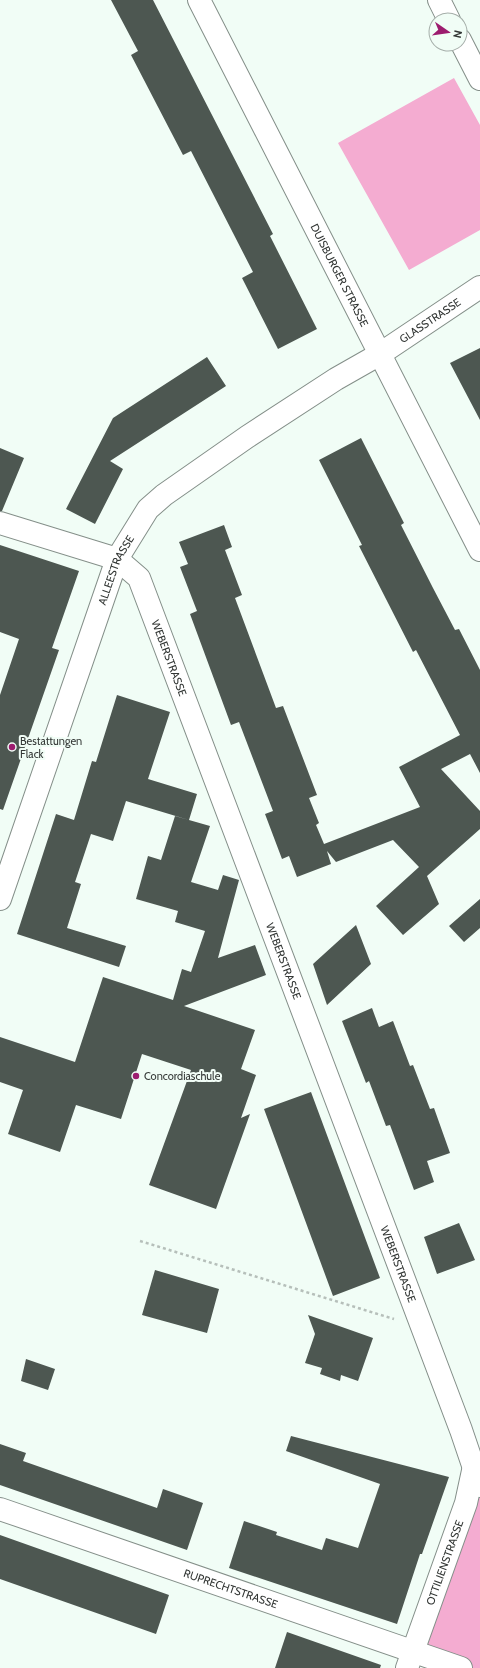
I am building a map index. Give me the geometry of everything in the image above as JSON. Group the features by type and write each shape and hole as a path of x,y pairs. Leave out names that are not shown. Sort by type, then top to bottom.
{"street":[{"name":"DUISBURGER STRASSE","path":"198,0 480,550"},
{"path":"439,0 445,12"},
{"path":"466,52 480,79"},
{"name":"GLASSTRASSE","path":"380,354 480,287"},
{"name":"ALLEESTRASSE","path":"0,899 117,559 148,509 164,495 247,437 336,379 380,354"},
{"name":"WEBERSTRASSE","path":"0,523 117,559 139,578 461,1430 478,1470"},
{"name":"OTTILIENSTRASSE","path":"410,1659 478,1470"},
{"name":"RUPRECHTSTRASSE","path":"0,1509 388,1644 410,1659 461,1668"}],"path":[{"path":"140,1241 423,1328"}],"shaded area":[{"path":"454,78 480,125 480,230 409,270 338,143"},
{"path":"480,1486 480,1668 461,1668 413,1651"}],"building":[{"path":"111,0 153,0 273,234 270,236 317,329 278,349 242,278 253,272 191,151 183,155 131,55 138,51"},
{"path":"480,348 480,420 450,363"},
{"path":"207,357 226,386 110,461 123,469 95,524 66,509 113,418"},
{"path":"361,438 404,523 401,525 433,588 455,630 459,629 480,670 480,773 470,754 441,769 480,811 480,829 427,876 439,904 403,935 376,906 419,867 393,840 336,862 327,851 331,864 297,877 289,856 282,859 265,814 273,811 239,722 231,725 190,614 197,611 180,567 188,564 179,542 224,525 232,547 225,550 242,595 235,598 276,708 283,706 317,795 309,798 319,823 316,825 324,844 420,807 399,767 460,735 416,650 413,652 359,546 362,545 319,460"},
{"path":"0,448 24,458 2,511 0,511"},
{"path":"0,545 79,571 52,648 59,650 3,810 0,809 0,695 19,639 0,632"},
{"path":"117,695 170,712 148,779 197,794 189,820 126,801 113,841 91,834 75,882 81,884 67,928 126,946 119,967 17,934 56,814 74,820 92,761 96,762"},
{"path":"175,816 210,826 191,882 218,890 223,875 239,880 218,958 255,945 266,975 184,1006 255,1030 241,1069 256,1075 241,1118 250,1114 216,1209 149,1185 191,1070 142,1054 121,1119 76,1105 60,1152 8,1134 23,1090 0,1082 0,1037 75,1062 103,977 173,1000 182,969 191,972 205,931 175,922 178,911 136,899 148,856 161,860"},
{"path":"480,899 480,928 464,942 449,926"},
{"path":"356,925 371,964 327,1005 313,964"},
{"path":"372,1008 379,1027 393,1021 410,1066 413,1065 430,1109 434,1108 450,1153 427,1161 434,1182 414,1190 390,1125 386,1126 369,1081 366,1083 342,1021"},
{"path":"311,1092 380,1278 333,1296 264,1109"},
{"path":"459,1223 475,1260 437,1274 424,1237"},
{"path":"155,1270 219,1289 207,1333 142,1315"},
{"path":"308,1315 373,1338 358,1381 341,1375 340,1381 320,1374 322,1368 305,1363 315,1334"},
{"path":"26,1359 55,1369 48,1390 21,1381"},
{"path":"291,1436 449,1477 422,1554 420,1554 397,1624 229,1568 244,1521 277,1532 276,1535 322,1550 326,1538 358,1548 380,1484 286,1451"},
{"path":"0,1444 26,1453 23,1461 157,1508 163,1489 203,1503 187,1550 0,1485"},
{"path":"0,1535 169,1595 156,1634 0,1579"},
{"path":"287,1632 381,1665 380,1668 275,1668"}],"place":[{"name":"Bestattungen Flack","path":"12,747"},
{"name":"Concordiaschule","path":"136,1076"}]}
